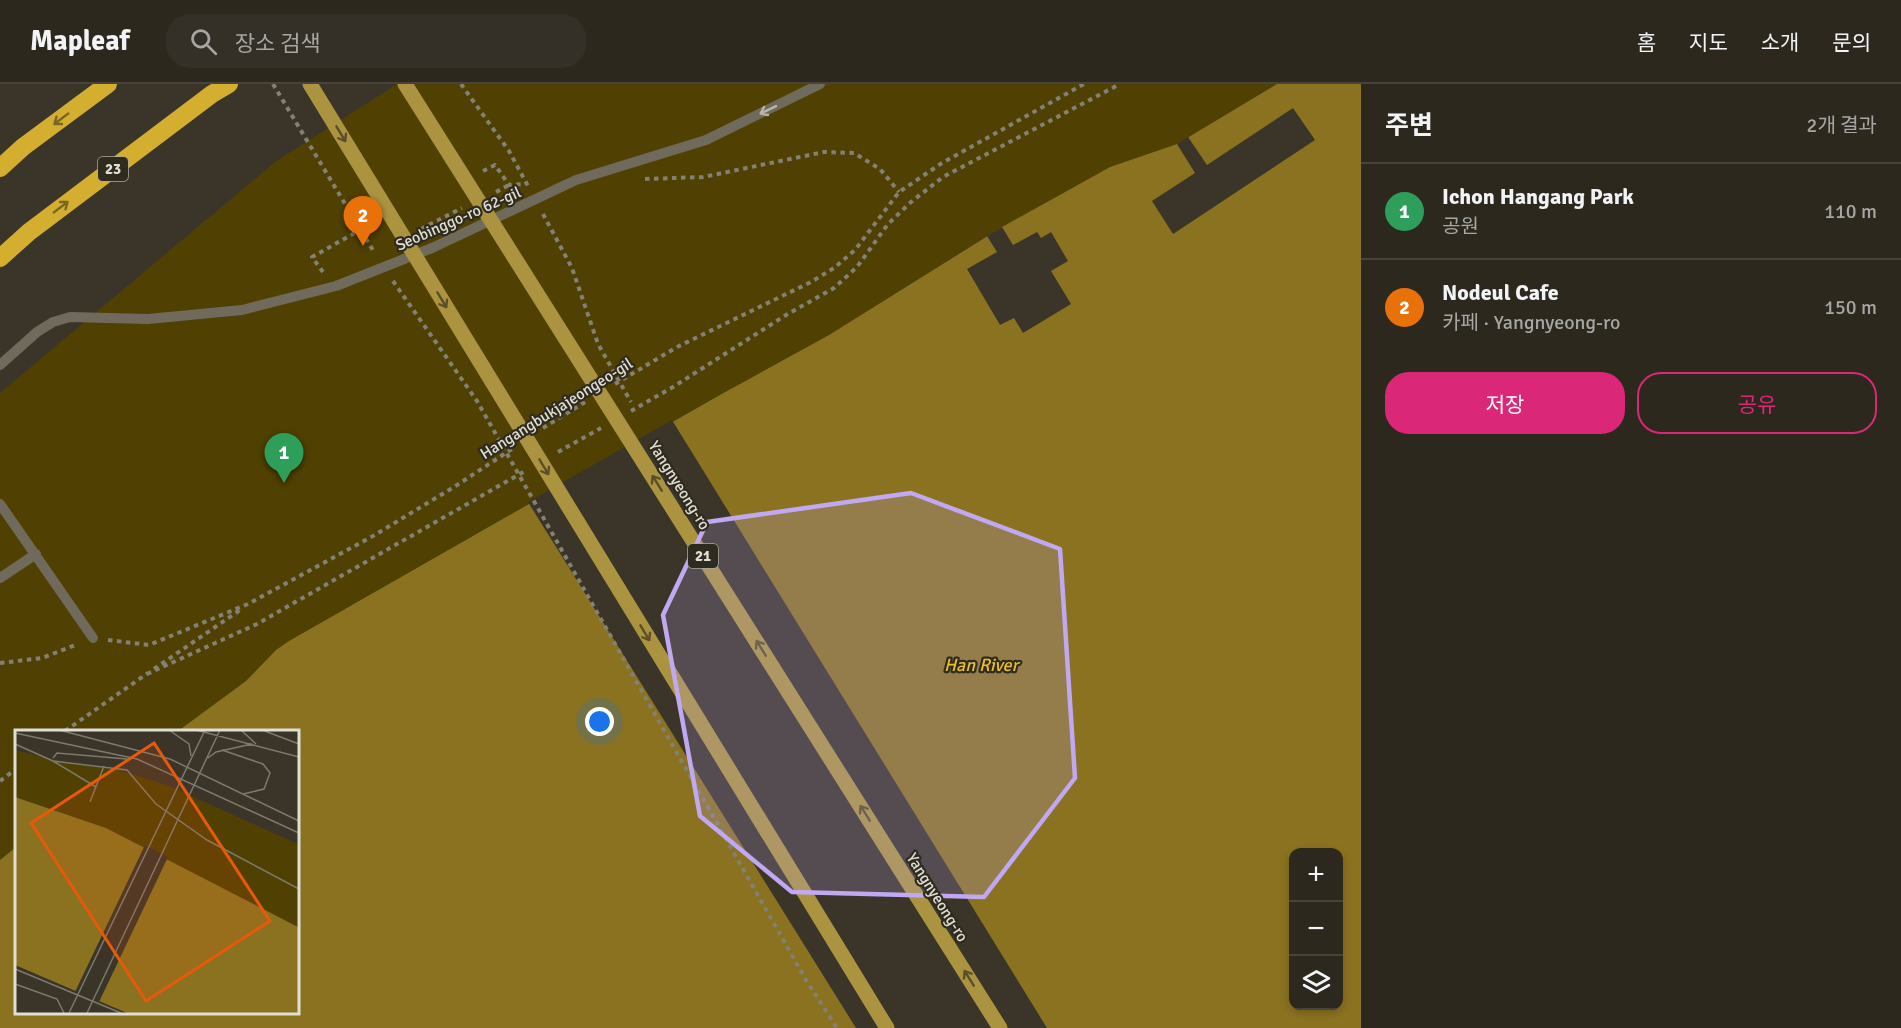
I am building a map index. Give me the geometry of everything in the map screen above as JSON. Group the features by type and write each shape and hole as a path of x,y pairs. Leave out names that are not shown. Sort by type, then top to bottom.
{"highway":[{"path":"0,168 23,147 108,84"},
{"name":"23","path":"0,258 28,232 212,94 229,84"},
{"path":"0,274 28,232"}],"main road":[{"path":"310,84 886,1028"},
{"name":"Yangnyeong-ro","path":"405,84 1000,1028"}],"lane":[{"name":"Seobinggo-ro 62-gil","path":"0,365 37,332 53,322 70,317 148,319 242,310 336,286 432,248 576,180 706,140 820,84"},
{"path":"0,504 93,638"},
{"path":"0,578 36,554"}],"path":[{"path":"273,84 378,259"},
{"path":"460,84 509,151 530,190"},
{"name":"Hangangbukjajeongeo-gil","path":"608,388 677,347 834,268 855,250 899,192 942,163 1084,84"},
{"path":"621,417 834,288 857,267 888,224 943,177 1120,84"},
{"path":"634,179 703,177 824,152 854,153 880,169 899,192"},
{"path":"466,179 495,165 509,185 531,183"},
{"path":"541,210 572,268 598,344 636,411"},
{"path":"336,286 326,277 312,257 360,230"},
{"path":"391,278 477,401 806,980 837,1028"},
{"name":"Hangangbukjajeongeo-gil","path":"539,430 588,400"},
{"path":"548,458 610,423"},
{"name":"Hangangbukjajeongeo-gil","path":"0,663 42,658 93,638 149,645 248,604 373,536 454,488 520,443"},
{"path":"147,674 257,624 527,470"},
{"path":"66,730 248,604"},
{"path":"0,781 15,770"}],"highlighted area":[{"path":"911,493 1060,549 1075,778 984,897 792,892 700,816 663,615 707,522"}],"shaded area":[{"path":"397,84 1277,84 1177,144 1110,167 987,236 829,335 289,641 276,650 246,681 179,730 15,730 15,848 0,860 0,393 275,162"}],"water":[{"name":"Han River","path":"1277,84 1361,84 1361,1028 0,1028 0,860 15,848 15,1013 298,1013 298,730 179,730 246,681 276,650 289,641 829,335 1002,227 1110,167 1177,144"}],"pier":[{"path":"1293,108 1315,140 1173,234 1152,201 1195,173 1177,144 1188,137 1207,165"},
{"path":"1002,227 1013,245 1037,232 1041,238 1051,232 1068,261 1051,271 1071,304 1023,333 1014,318 1000,325 967,269 997,252 987,236"},
{"path":"672,420 1047,1028 856,1028 528,502"}],"place":[{"name":"Nodeul Cafe","path":"363,246"},
{"name":"Ichon Hangang Park","path":"284,483"}]}
